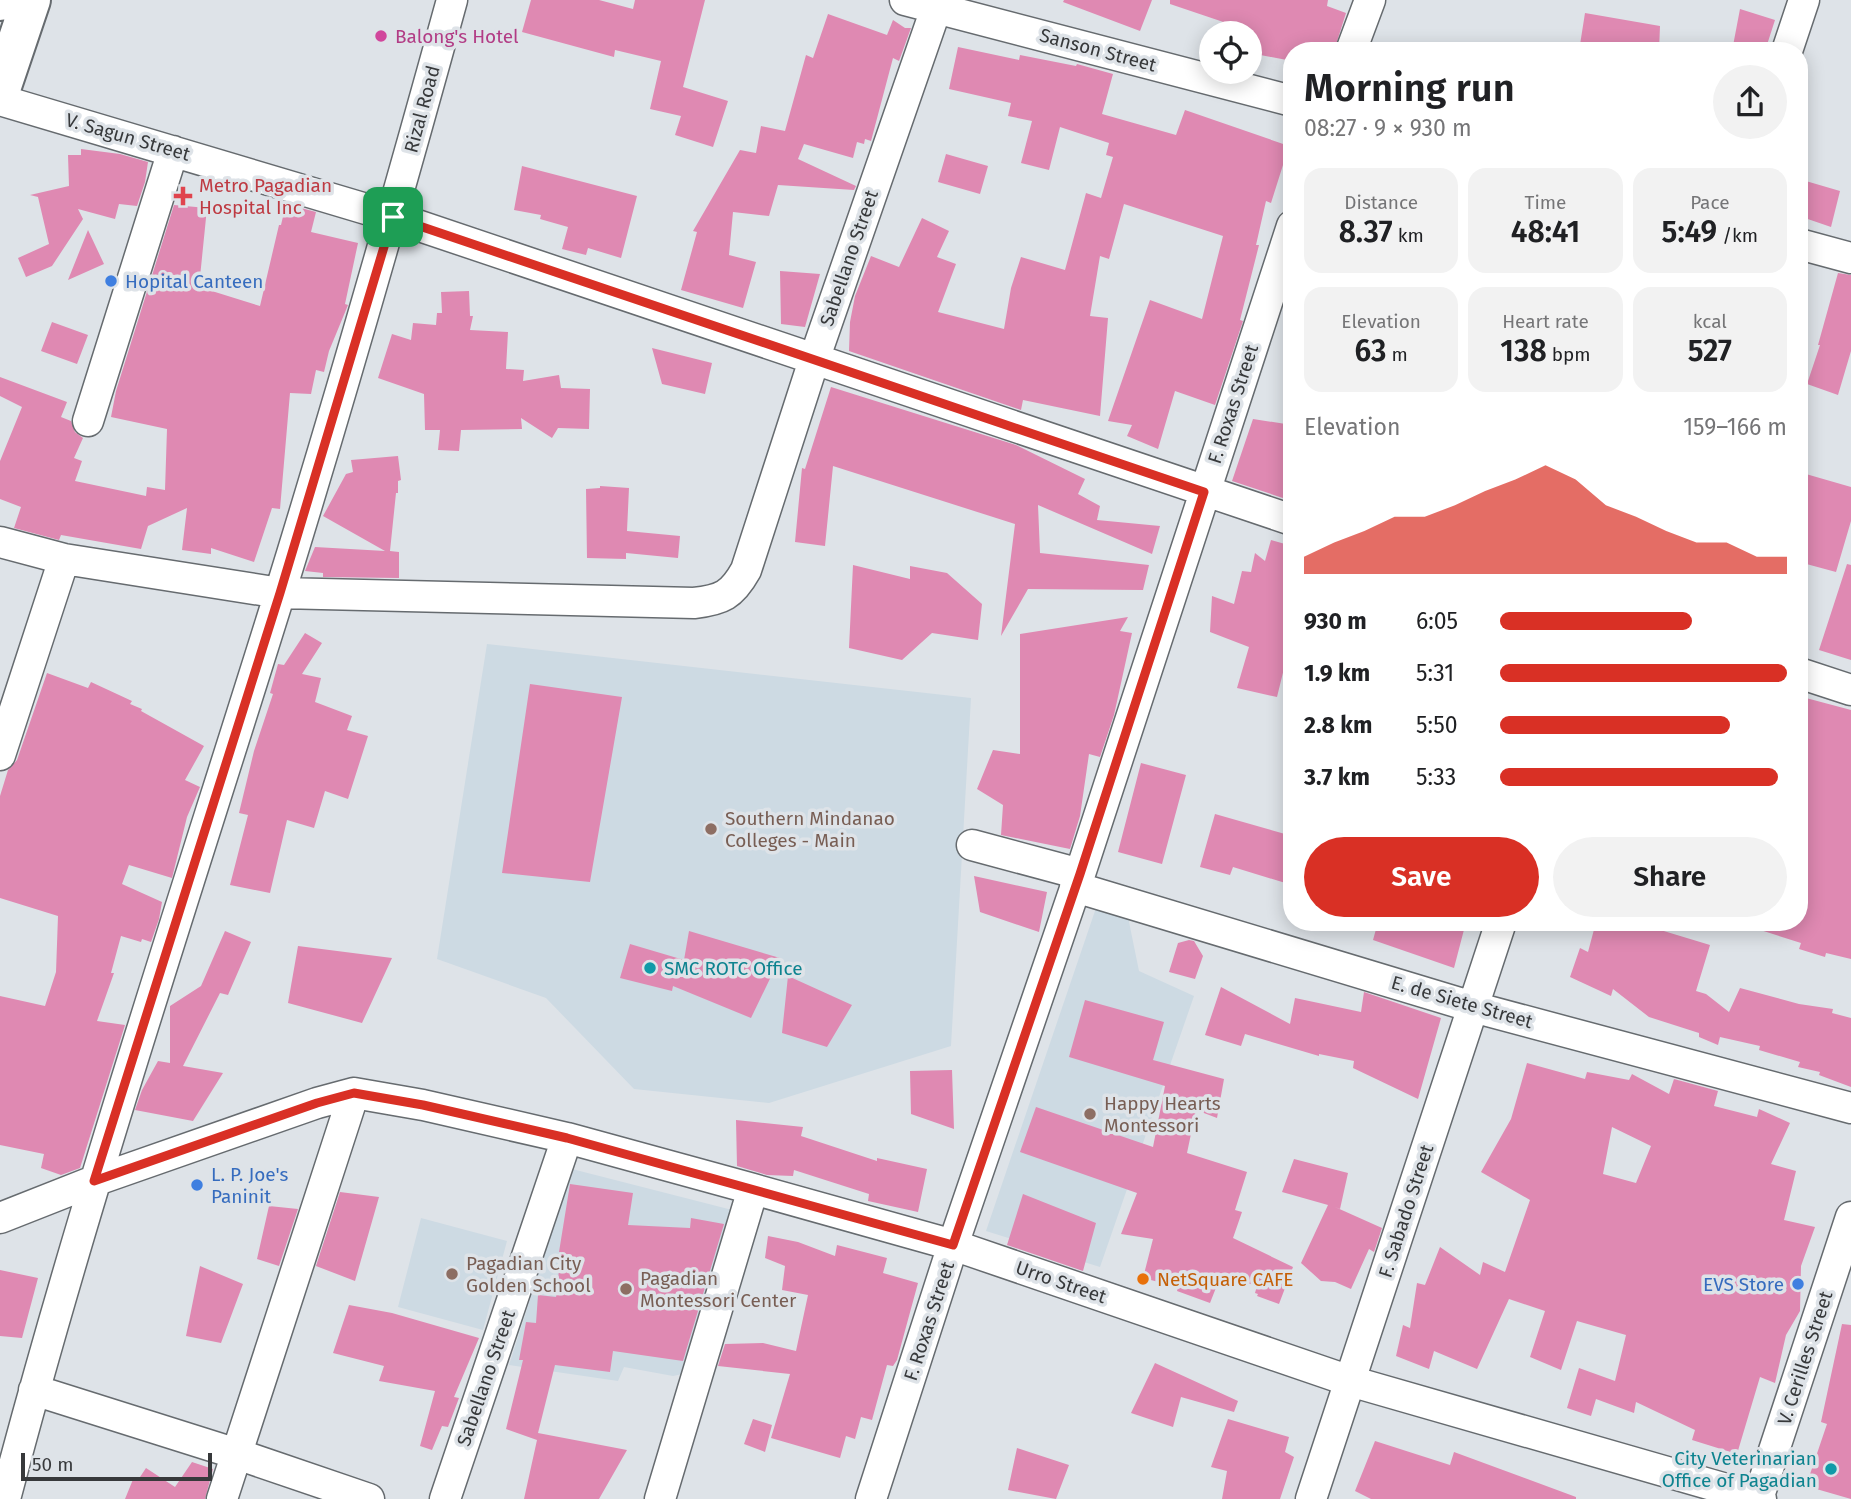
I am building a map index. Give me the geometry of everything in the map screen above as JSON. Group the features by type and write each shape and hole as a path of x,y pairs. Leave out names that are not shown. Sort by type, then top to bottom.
{"main road":[{"path":"0,92 31,0"}],"street":[{"name":"Rizal Road","path":"5,1499 94,1181 280,593 393,217 452,0"},
{"name":"Sanson Street","path":"905,0 937,4 1283,99"},
{"path":"1354,42 1370,0"},
{"path":"1790,42 1804,0"},
{"name":"Sabellano Street","path":"280,593 694,603 717,600 729,593 746,570 814,360 937,4"},
{"name":"V. Sagun Street","path":"0,100 393,217 1283,517"},
{"path":"88,421 173,150"},
{"path":"1808,246 1851,258"},
{"name":"F. Roxas Street","path":"872,1499 953,1245 1077,881 1283,253"},
{"path":"0,542 64,559 280,593"},
{"path":"0,755 64,559"},
{"path":"1808,676 1851,690"},
{"name":"E. de Siete Street","path":"972,845 1473,1007 1851,1108"},
{"name":"F. Sabado Street","path":"1311,1499 1498,931"},
{"path":"0,1218 94,1181 317,1103 354,1093"},
{"path":"222,1499 354,1093"},
{"name":"Urro Street","path":"354,1093 423,1105 567,1138 953,1245 1349,1381 1759,1499"},
{"name":"Sabellano Street","path":"445,1499 567,1138"},
{"path":"660,1499 753,1189"},
{"name":"V. Cerilles Street","path":"1759,1499 1851,1217"},
{"path":"34,1390 369,1499"}],"shaded area":[{"name":"Southern Mindanao Colleges - Main","path":"487,644 971,698 951,1046 769,1103 634,1089 546,998 437,959"},
{"name":"Happy Hearts Montessori","path":"1096,908 1128,917 1139,971 1194,996 1100,1267 986,1231"},
{"name":"Pagadian Montessori Center","path":"572,1169 744,1213 692,1372 673,1376 624,1367 618,1381 509,1365"},
{"name":"Pagadian City Golden School","path":"421,1218 507,1241 483,1330 398,1307"}],"building":[{"path":"531,0 599,0 633,9 635,0 705,0 683,87 728,101 713,147 675,135 681,116 650,109 661,61 615,50 614,57 522,32"},
{"path":"1152,0 1140,31 1063,2"},
{"path":"1170,0 1328,0 1327,6 1346,13 1337,42 1283,42 1283,59 1262,55 1262,21 1220,21 1170,4"},
{"path":"1740,9 1775,20 1768,42 1734,42"},
{"path":"1585,13 1660,26 1659,42 1580,42"},
{"path":"828,14 887,35 893,20 905,28 911,28 899,61 893,58 871,141 865,139 864,144 857,142 853,158 804,144 798,159 856,186 854,190 778,185 769,216 733,212 729,255 756,262 743,308 681,290 697,232 693,231 740,150 756,153 761,126 785,131 806,55 813,58"},
{"path":"958,47 1019,60 1020,55 1076,66 1077,64 1113,74 1102,114 1176,135 1185,110 1283,144 1283,165 1271,203 1266,201 1256,245 1259,245 1240,320 1243,321 1215,405 1175,391 1158,449 1127,436 1132,425 1108,421 1150,300 1202,319 1223,236 1124,204 1109,259 1100,256 1090,316 1108,318 1100,416 1023,400 1021,410 849,351 850,322 855,296 871,256 899,267 922,218 949,231 937,257 956,264 938,312 1004,329 1011,288 1021,257 1065,270 1086,193 1101,198 1113,157 1106,155 1109,143 1060,127 1049,170 1021,163 1032,121 1008,116 1011,103 949,89"},
{"path":"81,149 120,154 148,162 137,206 119,204 115,219 78,209 83,219 52,266 26,277 18,258 49,244 38,197 30,195 69,186 68,155 81,155"},
{"path":"946,154 988,166 980,194 938,182"},
{"path":"522,166 637,196 621,258 588,248 586,255 562,249 568,227 540,219 541,215 514,210"},
{"path":"1808,182 1840,191 1831,227 1808,219"},
{"path":"286,204 316,212 311,232 358,243 345,304 348,305 329,351 324,372 316,370 311,394 290,393 280,509 272,508 254,562 211,548 211,554 182,550 187,508 148,526 141,549 61,535 59,540 14,528 21,507 0,499 0,461 22,407 0,396 0,377 67,402 61,417 71,421 75,432 83,438 74,458 82,461 75,481 146,496 147,487 165,490 167,429 111,417 116,391 174,205 207,208 199,287 260,306"},
{"path":"88,230 104,264 68,280"},
{"path":"780,271 820,274 805,327 781,324"},
{"path":"1838,273 1851,275 1851,351 1838,395 1808,384"},
{"path":"469,291 470,316 473,316 470,330 508,332 506,369 524,370 523,381 559,375 561,388 590,389 589,429 558,428 552,438 521,418 522,429 461,430 459,451 438,450 440,430 425,430 424,394 378,378 392,334 411,340 413,323 436,325 437,313 442,313 441,292"},
{"path":"52,322 88,335 77,364 41,351"},
{"path":"652,348 712,363 705,394 662,384"},
{"path":"831,387 1016,445 1085,479 1078,494 1100,506 1097,520 1160,526 1152,554 1038,505 1040,553 1149,565 1143,590 1028,589 1001,636 1015,524 833,466 825,546 795,542 802,468 805,469"},
{"path":"1253,419 1283,424 1283,498 1232,481"},
{"path":"398,456 401,480 398,481 396,493 390,551 399,552 399,578 323,577 323,573 305,571 315,547 385,551 323,516 346,474 353,472 351,460"},
{"path":"1808,475 1851,487 1851,521 1836,572 1808,564"},
{"path":"600,486 629,488 627,531 680,536 678,558 626,553 626,559 587,558 586,489"},
{"path":"1271,540 1283,543 1283,673 1277,697 1237,688 1249,647 1210,632 1212,596 1234,604 1242,571 1251,572 1255,553 1265,561"},
{"path":"1847,564 1851,565 1851,660 1819,650"},
{"path":"853,565 910,579 910,566 947,573 982,604 978,640 932,633 902,660 849,648"},
{"path":"1128,617 1120,631 1132,633 1114,715 1100,757 1089,754 1080,816 1070,849 1001,835 1003,805 977,789 993,750 1020,754 1020,634"},
{"path":"305,633 322,643 302,674 321,678 315,702 352,716 347,730 368,736 348,799 325,791 314,828 287,820 270,893 230,885 248,815 239,813 254,751 273,694 270,693 278,664 284,665"},
{"path":"47,673 88,688 91,682 132,701 130,704 142,709 141,711 204,746 185,780 200,787 187,817 172,878 129,865 122,884 162,902 159,919 151,942 121,936 111,973 114,973 97,1021 125,1025 80,1168 61,1175 41,1168 44,1154 0,1145 0,996 45,1006 56,972 58,916 0,898 0,796 8,770 17,760"},
{"path":"530,684 622,697 590,882 502,873"},
{"path":"1808,699 1851,710 1851,959 1826,953 1825,957 1799,949 1801,943 1764,931 1808,931"},
{"path":"1141,763 1186,775 1162,864 1118,852"},
{"path":"1215,814 1283,833 1283,882 1233,867 1230,875 1200,867"},
{"path":"974,876 1047,892 1039,932 980,912"},
{"path":"225,931 251,942 228,995 220,993 183,1066 223,1073 193,1121 135,1110 142,1090 158,1061 170,1063 170,1006 201,986"},
{"path":"689,931 780,958 751,1018 673,986 672,991 620,978 630,944 684,960"},
{"path":"1376,931 1464,931 1454,968 1373,940"},
{"path":"1594,931 1664,931 1710,945 1696,991 1706,994 1729,1012 1740,988 1799,1004 1833,1009 1832,1013 1851,1018 1851,1087 1819,1075 1820,1072 1798,1067 1800,1062 1759,1050 1760,1046 1720,1037 1718,1045 1699,1037 1699,1033 1649,1017 1613,989 1611,996 1570,977 1580,948 1588,952"},
{"path":"1194,941 1203,956 1195,979 1169,972 1178,943"},
{"path":"298,946 392,958 362,1023 288,1003"},
{"path":"788,976 852,1005 827,1047 782,1033"},
{"path":"1221,987 1290,1024 1295,998 1361,1012 1364,992 1441,1018 1418,1099 1353,1068 1354,1061 1319,1056 1245,1034 1241,1046 1205,1035"},
{"path":"1085,1000 1164,1022 1153,1060 1224,1079 1217,1118 1196,1110 1187,1153 1247,1172 1235,1210 1242,1212 1233,1238 1293,1267 1279,1304 1257,1296 1257,1286 1221,1275 1210,1303 1177,1291 1178,1287 1143,1278 1153,1239 1121,1234 1137,1193 1020,1152 1036,1107 1153,1147 1165,1086 1069,1057"},
{"path":"1527,1063 1585,1079 1587,1072 1629,1080 1632,1074 1669,1094 1674,1079 1718,1091 1714,1106 1757,1117 1759,1109 1790,1123 1771,1164 1796,1171 1784,1220 1815,1227 1801,1266 1800,1311 1786,1335 1775,1383 1760,1377 1737,1454 1692,1440 1695,1430 1636,1402 1634,1413 1596,1399 1591,1416 1567,1408 1579,1368 1615,1381 1626,1335 1577,1321 1561,1370 1530,1357 1545,1311 1509,1299 1477,1369 1434,1351 1429,1369 1396,1356 1403,1325 1410,1328 1417,1283 1425,1285 1440,1247 1480,1275 1483,1262 1505,1272 1530,1200 1481,1172 1511,1119","holes":["1612,1127 1651,1146 1636,1183 1603,1174"]},
{"path":"952,1070 954,1129 911,1114 910,1071"},
{"path":"736,1120 803,1127 801,1136 877,1161 877,1158 927,1169 918,1212 868,1201 869,1194 794,1170 793,1176 767,1175 737,1166"},
{"path":"1294,1159 1348,1173 1340,1209 1335,1207 1382,1228 1374,1252 1369,1249 1351,1289 1335,1282 1321,1281 1301,1263 1328,1205 1282,1192"},
{"name":"Pagadian Montessori Center","path":"570,1184 633,1193 628,1225 690,1228 691,1218 724,1224 683,1361 613,1351 610,1372 555,1365 538,1433 627,1450 599,1499 524,1499 537,1440 506,1429 523,1360 519,1360 526,1322 536,1323 538,1295 556,1297 559,1252"},
{"path":"340,1192 379,1197 355,1281 316,1266"},
{"path":"1023,1194 1096,1223 1083,1271 1007,1245"},
{"path":"269,1206 298,1209 279,1266 257,1259"},
{"path":"768,1236 798,1242 835,1256 837,1245 887,1258 883,1273 918,1283 897,1360 893,1366 887,1365 872,1420 861,1417 855,1439 846,1436 840,1458 771,1438 790,1374 718,1366 725,1344 763,1343 796,1351 808,1295 782,1290 785,1266 765,1258"},
{"path":"200,1266 243,1284 221,1343 186,1336"},
{"path":"0,1270 38,1278 22,1338 0,1336"},
{"path":"349,1305 392,1313 479,1338 454,1397 459,1398 448,1427 442,1426 432,1450 420,1446 435,1391 379,1381 384,1366 333,1353"},
{"path":"1842,1324 1851,1325 1851,1499 1806,1486 1827,1424 1821,1422"},
{"path":"1155,1363 1238,1401 1234,1412 1181,1397 1173,1427 1131,1413"},
{"path":"753,1419 772,1425 765,1452 744,1444"},
{"path":"1228,1419 1289,1437 1285,1452 1294,1457 1280,1499 1222,1499 1227,1471 1211,1467"},
{"path":"1375,1441 1450,1465 1454,1452 1576,1499 1371,1499 1355,1491"},
{"path":"1017,1448 1069,1465 1056,1499 1008,1490"},
{"path":"192,1462 213,1469 205,1499 125,1499 134,1477 140,1477 146,1468 175,1487"}],"place":[{"name":"Balong's Hotel","path":"381,36"},
{"name":"Metro Pagadian Hospital Inc","path":"183,196"},
{"name":"Hopital Canteen","path":"111,281"},
{"name":"Southern Mindanao Colleges - Main","path":"711,829"},
{"name":"SMC ROTC Office","path":"650,968"},
{"name":"Happy Hearts Montessori","path":"1090,1114"},
{"name":"L. P. Joe's Paninit","path":"197,1185"},
{"name":"Pagadian City Golden School","path":"452,1274"},
{"name":"NetSquare CAFE","path":"1143,1279"},
{"name":"EVS Store","path":"1798,1284"},
{"name":"Pagadian Montessori Center","path":"626,1289"},
{"name":"City Veterinarian Office of Pagadian","path":"1831,1469"}],"route":[{"path":"393,217 1204,492 1080,874 953,1245 567,1138 423,1105 354,1093 317,1103 94,1181 280,593 393,217"}]}
